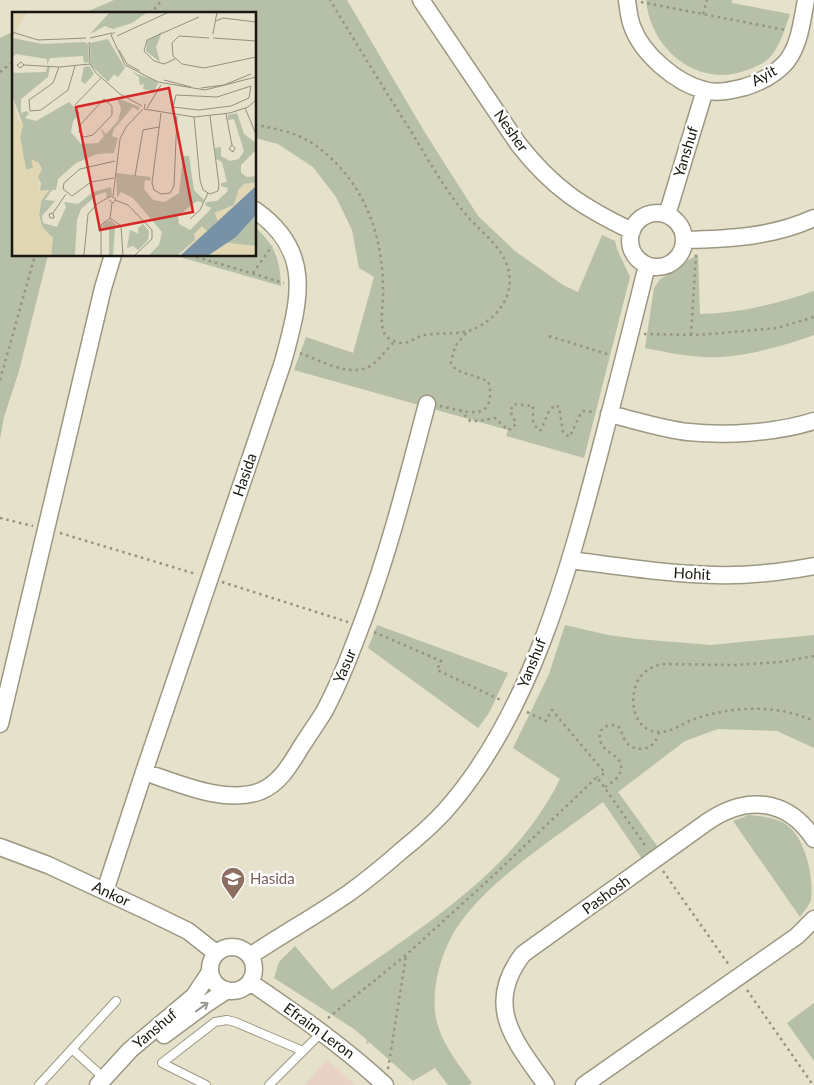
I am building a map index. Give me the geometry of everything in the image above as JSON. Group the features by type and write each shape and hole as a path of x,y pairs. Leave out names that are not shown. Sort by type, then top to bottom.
{"street":[{"name":"Nesher","path":"421,0 536,166 567,194 605,218 632,231"},
{"name":"Ayit","path":"705,90 734,90 757,82 777,72 788,60 796,44 806,0"},
{"path":"634,1 632,28 646,50 670,73 705,90"},
{"name":"Yanshuf","path":"667,214 705,90"},
{"name":"Hasida","path":"106,891 286,348 295,311 298,287 296,262 291,249 281,232 256,211"},
{"path":"657,212 667,214 678,223 690,240 678,258 670,264 661,267 641,262 634,255 630,246 632,231 639,219 647,214 657,212"},
{"path":"690,240 749,237 797,226 814,218"},
{"path":"0,724 103,288 113,256"},
{"name":"Yanshuf","path":"250,956 348,893 424,833 444,813 462,790 498,736 532,668 570,560 648,265"},
{"name":"Yasur","path":"144,772 206,792 227,795 244,795 260,791 271,786 282,775 323,712 350,656 381,571 427,404"},
{"path":"609,414 687,432 716,433 758,431 814,421"},
{"name":"Hohit","path":"570,560 670,573 716,575 788,571 814,566"},
{"name":"Pashosh","path":"546,1085 515,1041 508,1026 505,1009 504,994 516,964 523,954 708,822 729,810 757,804 772,806 794,816 807,828 814,839"},
{"name":"Ankor","path":"0,847 48,865 106,891 188,932 216,953"},
{"path":"584,1085 797,936 814,919"},
{"path":"228,947 234,947 240,948 250,956 254,969 250,982 240,990 228,990 216,984 210,972 210,965 216,953 228,947"},
{"name":"Yanshuf","path":"105,1083 130,1050 194,996 210,972"},
{"name":"Efraim Leron","path":"250,982 322,1032 386,1080"},
{"name":"Yanshuf","path":"105,1083 159,1039 228,990"}],"lane":[{"path":"39,1085 116,1001"},
{"path":"206,1085 162,1063 215,1022 227,1020 235,1022 303,1051"},
{"path":"269,1085 322,1032"},
{"path":"72,1049 105,1083"}],"path":[{"path":"152,12 162,0"},
{"path":"256,124 288,131 305,139 328,154 348,176 363,198 375,227 381,254 382,328 387,337 394,342 405,343 423,335 462,333 478,327 494,316 505,302 509,275 505,257 470,219 440,179 330,0"},
{"path":"703,14 707,0"},
{"path":"634,1 799,33"},
{"path":"0,72 12,63"},
{"path":"253,274 281,232"},
{"path":"690,240 691,335"},
{"path":"0,380 35,256"},
{"path":"193,256 298,287"},
{"path":"630,334 691,335 777,328 814,317"},
{"path":"427,404 476,412 484,409 490,402 491,390 488,381 456,370 451,363 455,346 469,330"},
{"path":"549,336 623,360"},
{"path":"286,348 343,369 359,371 372,365 394,342"},
{"path":"460,410 470,420 479,421 495,418 508,430 513,428 516,423 510,411 514,404 533,406 533,422 538,430 541,430 549,411 554,405 559,408 563,432 569,436 575,428 578,416 584,411 609,414"},
{"path":"0,518 46,529 210,578 361,626 441,661 437,670 546,721 552,710 604,773 597,777"},
{"path":"814,656 780,662 735,665 660,664 649,668 639,676 633,690 632,702 634,712 642,725 660,732 670,730 693,719 715,713 758,708 783,712 814,721"},
{"path":"605,788 619,776 622,768 620,760 604,748 600,741 600,732 604,727 610,724 618,726 629,746 637,749 654,744 660,732"},
{"path":"386,1080 406,955"}],"shaded area":[{"path":"327,1060 355,1085 304,1085"}],"green space":[{"path":"114,0 347,0 424,131 478,216 515,251 563,285 578,292 602,235 615,241 630,277 584,458 506,436 508,430 294,370 306,337 353,353 374,277 359,268 352,230 336,197 313,167 278,144 256,138 256,12 87,12"},
{"path":"646,0 732,0 732,3 790,14 782,36 771,56 753,68 724,75 707,73 691,68 677,59 665,47 656,33 649,17"},
{"path":"12,32 12,256 48,256 19,371 4,417 0,439 0,38"},
{"path":"256,228 275,253 278,261 281,286 176,256 256,256"},
{"path":"698,255 700,314 758,307 814,291 814,335 767,349 719,357 691,356 645,348 654,288 660,279"},
{"path":"377,625 508,673 489,713 478,728 368,648"},
{"path":"565,625 608,635 711,645 814,635 814,748 777,731 718,729 685,741 618,792 658,847 642,859 603,802 510,871 477,903 456,929 445,951 435,988 435,1012 440,1032 449,1050 472,1083 468,1085 448,1085 435,1068 413,1081 369,1042 366,1044 367,1040 354,1029 274,978 279,962 295,946 332,990 396,946 460,898 490,872 517,844 540,813 560,779 513,748 549,674"},
{"path":"749,815 771,818 784,823 798,837 803,847 812,891 811,900 800,917 733,821"},
{"path":"814,1003 814,1061 787,1023"}],"place":[{"name":"Hasida","path":"233,900"}]}
